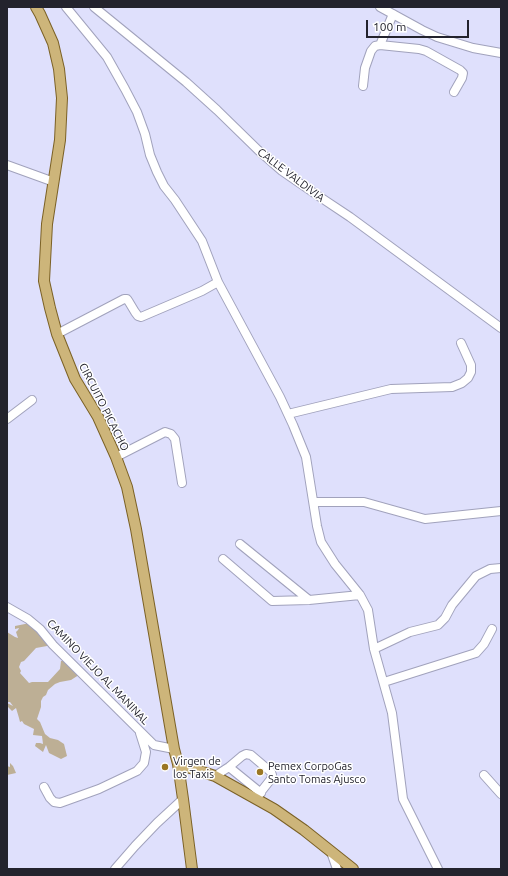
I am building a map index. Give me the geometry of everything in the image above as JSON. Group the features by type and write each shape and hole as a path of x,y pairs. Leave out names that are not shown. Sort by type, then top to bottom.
{"main road":[{"name":"CIRCUITO PICACHO","path":"36,7 53,43 59,69 62,98 60,140 47,224 44,281 57,334 75,379 98,417 116,457 127,487 136,529 174,749 178,764 192,869"},
{"path":"178,764 215,776 258,795 353,869"}],"street":[{"path":"66,7 107,57 125,88 137,112 145,134 150,155 157,172 164,186 202,241 218,282 288,414 306,457 321,542 334,564 360,596 368,610 374,649 392,713 403,799 438,869"},
{"name":"CALLE VALDIVIA","path":"94,7 186,82 277,167 314,194 350,217 500,325"},
{"path":"380,7 438,37 473,48 501,53"},
{"path":"380,45 393,14"},
{"path":"363,86 365,68 371,51 375,46 380,45 426,51 460,70 463,73 462,78 454,92"},
{"path":"7,165 54,182"},
{"path":"57,334 124,299 127,299 130,302 135,312 141,317 202,291 218,282"},
{"path":"288,414 391,389 452,387 462,383 468,378 471,365 461,343"},
{"path":"7,419 32,400"},
{"path":"116,457 165,432 171,434 175,439 182,483"},
{"path":"314,502 364,502 425,519 501,511"},
{"path":"240,544 309,600"},
{"path":"223,559 272,601 360,596"},
{"path":"374,649 410,632 438,625 476,576 490,569 501,568"},
{"name":"CAMINO VIEJO AL MANINAL","path":"7,607 28,619 40,629 53,645 154,745 174,749"},
{"path":"384,682 476,653 484,644 492,629"},
{"path":"44,786 50,798 54,802 60,803 99,789 137,771 144,763 146,752 140,732"},
{"path":"215,776 246,754 250,755 271,772 272,779 258,795 229,767"},
{"path":"484,774 501,794"},
{"path":"115,869 157,823 183,799"},
{"path":"331,852 337,869"}],"shaded area":[{"path":"30,623 58,644 36,648 24,661 21,662 19,667 21,671 20,673 29,683 48,682 60,669 61,661 71,661 85,671 71,680 55,684 48,690 41,701 41,707 37,719 40,722 45,734 50,738 58,740 64,744 67,756 61,759 49,753 46,745 43,752 35,746 36,743 43,744 42,736 33,735 34,729 24,724 22,721 20,722 16,708 12,711 8,707 7,703 13,706 10,702 7,702 7,632 18,638 16,632 19,628 15,629 15,626"},
{"path":"10,763 16,773 7,775 7,766 10,767"}],"place":[{"name":"Virgen de los Taxis","path":"165,767"},
{"name":"Pemex CorpoGas Santo Tomas Ajusco","path":"260,772"}]}
